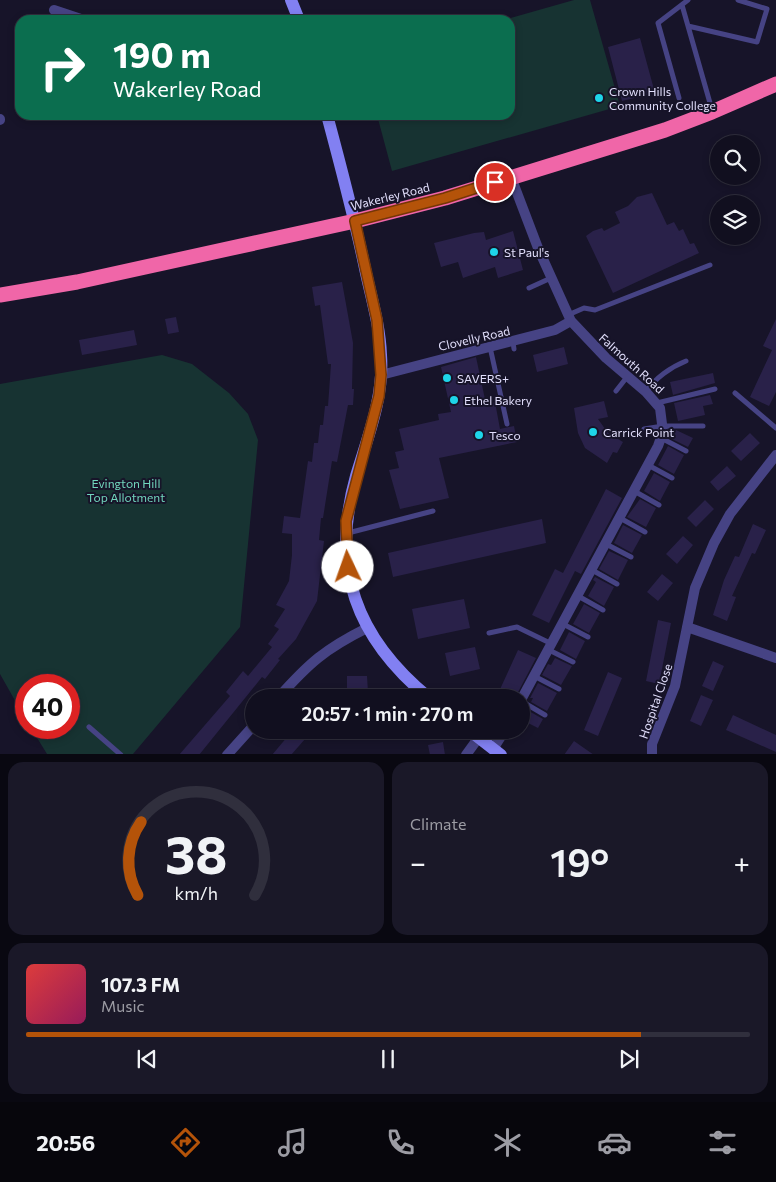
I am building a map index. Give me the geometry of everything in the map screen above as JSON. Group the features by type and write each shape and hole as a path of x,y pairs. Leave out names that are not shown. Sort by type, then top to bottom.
{"highway":[{"name":"Wakerley Road","path":"0,295 77,282 355,221 445,198 665,130 776,84"}],"street":[{"path":"291,0 297,15"},
{"path":"54,10 69,15"},
{"path":"328,120 355,221 377,320 381,375 379,396 372,425 350,500 346,533 348,567 354,597 367,628 393,665 419,689"},
{"name":"Falmouth Road","path":"511,177 569,318 606,358 657,403 660,408 663,426 660,438 648,465 527,689"},
{"name":"Clovelly Road","path":"381,375 474,350 514,346 555,330 569,318"},
{"name":"Hospital Close","path":"652,754 652,744 675,686 696,588 714,543 730,514 776,455"},
{"path":"687,627 776,658"},
{"path":"286,689 306,666 323,652 367,628"},
{"path":"227,754 245,735"},
{"path":"466,754 472,739"},
{"path":"480,739 497,752 502,739"}],"lane":[{"path":"679,98 658,23 688,0"},
{"path":"688,26 757,42 767,9 738,0"},
{"path":"682,4 712,112"},
{"path":"569,318 584,308 594,310 710,265"},
{"path":"529,288 551,278"},
{"path":"490,347 507,424"},
{"path":"646,392 651,384 664,373 686,361"},
{"path":"616,391 627,377"},
{"path":"657,403 715,389"},
{"path":"735,393 776,428"},
{"path":"644,429 663,426 703,426"},
{"path":"660,438 686,452"},
{"path":"648,465 672,478"},
{"path":"634,492 658,505"},
{"path":"346,533 433,511"},
{"path":"620,518 645,532"},
{"path":"606,544 631,557"},
{"path":"592,570 617,584"},
{"path":"578,596 603,610"},
{"path":"563,624 588,637"},
{"path":"489,633 517,627 574,662"},
{"path":"534,676 559,689"},
{"path":"530,706 545,715"},
{"path":"89,727 122,754"}],"green space":[{"path":"574,0 590,0 620,106 392,171 378,120 515,120 515,17"},
{"name":"Evington Hill Top Allotment","path":"162,355 192,364 229,393 248,414 258,440 240,627 133,754 47,754 38,739 80,739 80,674 15,674 15,701 0,674 0,384"}],"building":[{"path":"640,38 655,93 622,101 608,47"},
{"path":"652,193 667,225 674,222 679,231 683,229 690,244 694,243 699,253 613,293 586,236 593,231 602,228 604,231 620,223 615,212 628,206 637,197"},
{"path":"513,231 523,270 498,278 495,267 463,278 458,262 441,267 434,243 484,232 486,240"},
{"path":"342,282 353,343 352,389 354,389 353,405 348,405 337,462 332,461 323,518 321,518 319,540 324,541 317,601 296,639 278,659 280,660 265,679 262,677 252,689 245,689 245,698 200,754 180,754 230,696 226,692 243,671 248,676 272,647 268,644 279,629 274,626 285,609 276,605 289,581 292,555 292,534 282,533 284,516 300,518 308,461 312,462 314,443 318,443 320,425 323,425 325,406 328,406 331,364 328,364 320,305 315,306 312,287"},
{"path":"176,317 179,332 168,334 165,319"},
{"path":"776,319 776,392 769,406 750,397 772,350 763,346"},
{"path":"134,330 137,345 82,355 79,340"},
{"path":"564,347 568,364 537,372 533,355"},
{"path":"476,357 486,404 495,402 500,429 514,426 517,442 439,458 449,498 400,509 389,470 399,468 395,452 404,450 399,429 439,420 438,414 451,412 441,367"},
{"path":"713,373 715,383 673,395 670,382"},
{"path":"710,395 713,404 703,406 705,415 678,421 674,403"},
{"name":"Carrick Point","path":"604,401 608,417 598,419 608,433 623,442 617,453 613,452 607,463 585,448 578,433 574,408"},
{"path":"676,430 693,438 688,447 672,439"},
{"path":"750,433 760,443 741,461 731,451"},
{"path":"668,446 684,455 674,474 658,465"},
{"path":"727,466 736,476 718,491 710,482"},
{"path":"654,473 670,482 660,501 644,491"},
{"path":"606,489 622,498 581,574 575,571 549,623 532,615 555,569 563,573"},
{"path":"640,499 656,508 646,527 627,517"},
{"path":"705,500 714,509 696,527 687,518"},
{"path":"542,519 546,543 393,577 388,553"},
{"path":"753,524 766,530 755,554 752,553 732,596 736,597 727,621 713,615 724,580 735,556 739,557"},
{"path":"623,525 642,535 632,553 614,543"},
{"path":"683,536 693,545 677,564 666,554"},
{"path":"609,551 628,560 618,580 599,569"},
{"path":"662,574 673,583 658,601 647,592"},
{"path":"595,577 614,587 604,606 588,596 596,582 593,580"},
{"path":"464,599 470,628 418,639 412,609"},
{"path":"584,604 600,613 589,633 573,624"},
{"path":"658,620 671,623 659,684 646,681"},
{"path":"569,632 585,641 576,659 560,650"},
{"path":"475,647 480,669 450,676 445,653"},
{"path":"518,650 536,658 520,689 500,689"},
{"path":"555,658 572,666 561,685 542,675 548,664 551,665"},
{"path":"713,661 724,666 713,691 702,686"},
{"path":"608,672 622,678 598,736 584,730"},
{"path":"347,676 367,676 368,689 347,689"},
{"path":"538,683 557,693 547,711 531,702 533,698 530,698"},
{"path":"701,695 713,700 701,726 690,721"},
{"path":"530,712 543,719 538,728 530,724"},
{"path":"733,715 776,735 776,752 726,730"},
{"path":"285,739 305,739 292,754 273,754"},
{"path":"574,741 593,754 565,754"},
{"path":"443,742 445,754 430,754 428,745"}],"place":[{"name":"Crown Hills Community College","path":"599,98"},
{"name":"St Paul's","path":"494,252"},
{"name":"SAVERS+","path":"447,378"},
{"name":"Ethel Bakery","path":"454,400"},
{"name":"Carrick Point","path":"593,432"},
{"name":"Tesco","path":"479,435"}],"route":[{"path":"348,567 346,521 356,477 379,396 381,375 377,320 355,221 445,198 495,182"}]}
